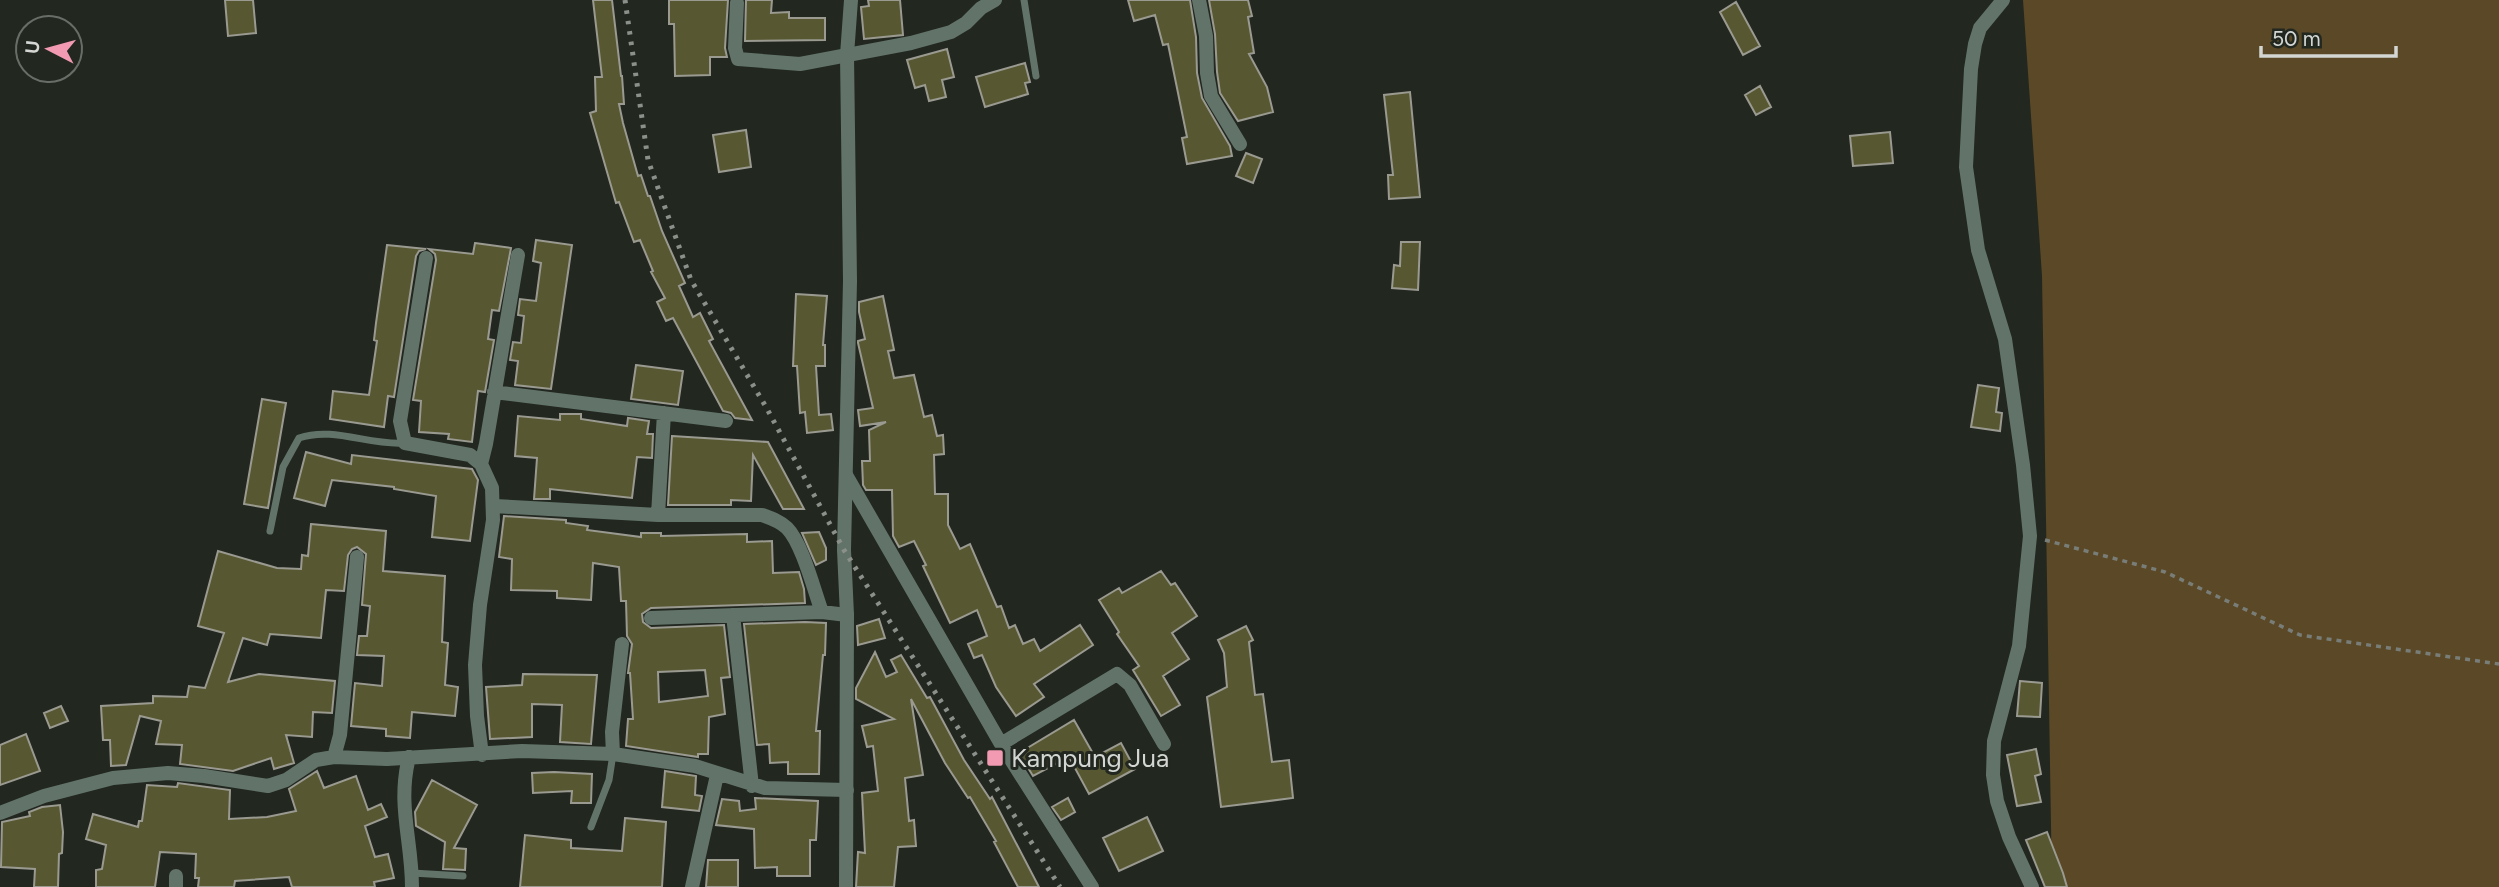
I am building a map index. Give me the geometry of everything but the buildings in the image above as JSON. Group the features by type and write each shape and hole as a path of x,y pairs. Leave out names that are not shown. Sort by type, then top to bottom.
{"street":[{"path":"846,887 847,614 844,550 850,281 847,55 850,0"},
{"path":"737,3 735,48 738,59 800,64 911,43 951,32 995,0"},
{"path":"1199,0 1206,36 1211,96 1240,144"},
{"path":"2003,0 1980,28 1975,44 1971,69 1966,167 1978,250 2005,340 2030,536 2019,646 1994,741 1993,775 1997,801 2009,837 2032,887"},
{"path":"481,464 518,255"},
{"path":"426,258 400,421 405,443 470,455 481,464 492,488 494,506 480,605 475,665 482,755"},
{"path":"494,392 726,421"},
{"path":"658,515 664,413"},
{"path":"846,475 1001,744 1092,887"},
{"path":"494,506 658,515 762,515 786,526 794,538 822,612"},
{"path":"334,757 340,735 357,557"},
{"path":"651,618 822,612 847,614"},
{"path":"733,615 752,786"},
{"path":"613,754 612,732 622,644"},
{"path":"1001,744 1117,674 1130,685 1164,744"},
{"path":"0,813 44,796 113,778 168,773 268,786 286,780 316,760 334,757 387,759 522,751 613,754 695,766 752,786 846,790"},
{"path":"409,757 403,785 403,803 412,880"},
{"path":"692,887 718,775"}],"lane":[{"path":"1024,0 1036,76"},
{"path":"270,531 283,467 299,438 314,433 391,444 405,443"},
{"path":"591,827 609,780 613,754"},
{"path":"412,880 463,876"}],"path":[{"path":"2030,536 2165,572 2300,635 2499,664"}],"shaded area":[{"path":"2023,0 2499,0 2499,887 2052,887 2042,276"}],"railway":[{"path":"625,0 648,160 691,280 766,407 844,550 1060,887"}],"place":[{"name":"Kampung Jua","path":"995,758"}]}
